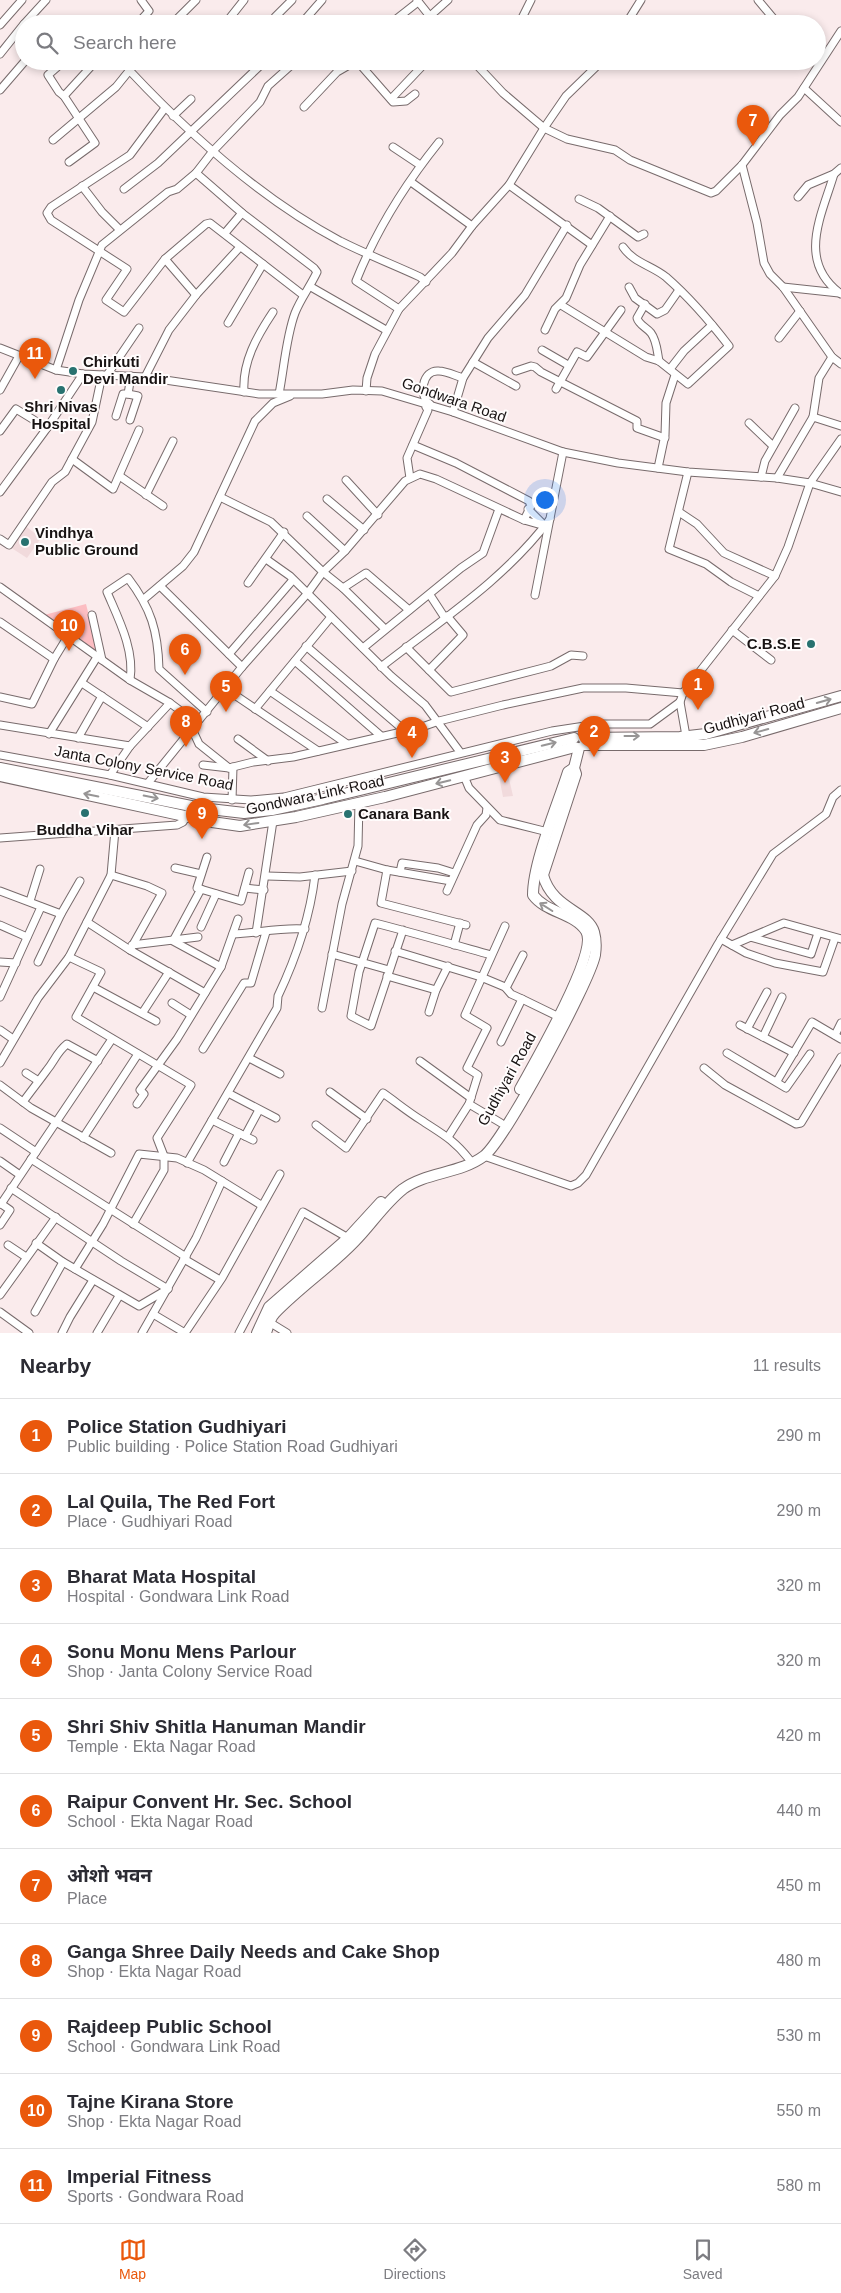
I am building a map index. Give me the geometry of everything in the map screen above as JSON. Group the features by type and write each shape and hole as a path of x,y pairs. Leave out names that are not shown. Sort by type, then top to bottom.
{"street":[{"path":"0,25 22,0"},
{"path":"32,15 46,0"},
{"path":"140,0 149,11 145,15"},
{"path":"182,0 189,6"},
{"path":"180,15 196,0"},
{"path":"232,15 244,0"},
{"path":"277,15 292,0"},
{"path":"309,15 322,0"},
{"path":"431,15 448,0"},
{"path":"522,15 531,0"},
{"path":"632,15 641,0"},
{"path":"758,0 770,15"},
{"path":"401,15 417,1 428,15"},
{"path":"826,50 841,31"},
{"path":"0,54 15,35"},
{"path":"0,90 17,70"},
{"path":"54,70 48,75 95,143 69,162"},
{"path":"64,96 88,70"},
{"path":"124,189 158,164 256,70"},
{"path":"56,370 79,300 102,245 119,229 168,192 177,189 196,173 213,151 260,102 268,86 286,70"},
{"path":"304,107 341,70"},
{"path":"365,70 391,99 401,102 416,94"},
{"path":"391,99 418,70"},
{"path":"481,70 503,93 544,128 567,139 615,150 630,160 711,193 716,191 742,165 766,132 804,88 813,70"},
{"path":"366,391 367,378 386,330 399,309 452,254 472,226 510,184 566,96 593,70"},
{"path":"53,140 116,87 118,82 130,71 173,116 270,197 340,240 420,276 426,282"},
{"path":"804,88 841,122"},
{"path":"173,116 191,99"},
{"path":"165,108 130,155 50,207 47,213 51,220 127,269 106,300 124,312 165,259 206,224 210,223 303,295"},
{"path":"399,309 356,281 391,210 411,182 420,165 439,142"},
{"path":"393,147 420,165"},
{"path":"742,165 752,212 757,223 764,263 770,274 783,287 832,357 841,364"},
{"path":"798,197 808,186 834,174 841,168"},
{"path":"196,173 242,213 317,272 311,287 303,295 294,316 279,394"},
{"path":"834,174 818,222 814,250 823,273 840,292 841,302"},
{"path":"411,182 472,226"},
{"path":"510,184 592,245"},
{"path":"82,186 102,212 119,229"},
{"path":"580,199 610,216 634,235 638,237 644,234"},
{"path":"225,233 242,213"},
{"path":"545,330 556,309 561,305 592,245 610,216"},
{"path":"453,412 463,378 488,338 525,295 567,225"},
{"path":"145,377 169,330 196,295 240,247"},
{"path":"561,305 604,333 646,357 659,361 688,384 728,346 698,306 654,269 632,259 622,247"},
{"path":"165,259 196,295"},
{"path":"228,323 262,264"},
{"path":"311,287 386,330"},
{"path":"629,287 635,298 658,314 664,310 679,290"},
{"path":"783,287 840,292"},
{"path":"645,304 637,318 638,322 649,331 656,342 659,361"},
{"path":"556,390 568,365 577,352 587,358 621,310"},
{"path":"779,338 800,311"},
{"path":"244,392 243,377 256,338 273,312"},
{"path":"658,468 665,438 666,403 673,372 684,351 712,325"},
{"path":"0,539 9,545 52,482 65,472 92,422 104,375 139,328"},
{"name":"Gondwara Road","path":"0,348 56,370 83,374 145,377 244,392 279,394 382,391 430,404 563,452 688,472 777,478 810,483 841,492"},
{"path":"542,350 568,365"},
{"path":"0,390 19,356"},
{"path":"777,478 779,471 813,416 819,378 832,357"},
{"path":"473,362 516,386"},
{"path":"516,371 532,366 611,410 632,418 637,421 637,428 665,438"},
{"path":"410,478 407,458 428,410 426,407 430,404 425,401 422,394 428,375 439,370 463,378"},
{"path":"0,492 47,428 83,374"},
{"path":"128,394 131,376"},
{"path":"116,416 123,394 138,396 130,420"},
{"path":"144,599 183,566 194,552 255,421 273,403 293,394"},
{"path":"0,431 16,408 47,428"},
{"path":"761,478 765,461 795,408"},
{"path":"813,416 841,426"},
{"path":"749,423 773,446"},
{"path":"72,460 113,489 121,477 139,430"},
{"path":"686,736 680,702 683,693 775,576 788,547 810,483 841,439"},
{"path":"146,495 173,441"},
{"path":"413,445 456,463 529,501 531,506 524,520"},
{"path":"535,595 563,452"},
{"path":"688,472 669,549 706,564 731,582 760,596"},
{"path":"148,783 242,667 307,594 323,572 364,530 405,481 420,474 436,479 524,520 545,526"},
{"path":"121,477 163,506"},
{"path":"346,480 378,514"},
{"path":"220,497 271,522 284,532 323,572 343,588 385,629"},
{"path":"327,499 364,530"},
{"path":"363,648 461,568 483,553 500,509"},
{"path":"528,510 545,526"},
{"path":"679,512 697,524 724,553 775,576"},
{"path":"307,516 345,551"},
{"path":"381,667 509,567 532,543 550,519"},
{"path":"248,583 284,532"},
{"path":"266,559 290,576 292,581 381,667 425,705 460,752"},
{"path":"343,588 366,573 409,610"},
{"path":"130,680 131,671 124,631 107,592 128,578 144,599 158,641 159,668 207,712"},
{"path":"230,654 292,581"},
{"path":"160,586 242,667"},
{"path":"0,587 130,680 170,703 195,726 199,744 231,768"},
{"path":"429,670 463,636 430,595"},
{"path":"49,734 100,658 92,615"},
{"path":"255,709 331,617"},
{"path":"0,623 54,659"},
{"path":"732,630 772,660"},
{"path":"0,697 32,704 54,659 68,636"},
{"path":"306,646 405,731"},
{"path":"406,647 451,692 551,666 571,655 583,656"},
{"path":"295,661 382,736"},
{"path":"82,683 148,727"},
{"path":"203,765 231,768 318,752 438,721 583,688 626,688 683,693"},
{"path":"226,689 318,752"},
{"path":"270,691 347,744"},
{"path":"78,738 102,696"},
{"name":"Gudhiyari Road","path":"578,740 686,736 735,728 841,696"},
{"name":"Janta Colony Service Road","path":"0,756 110,776 141,784 148,783 173,791 232,800 284,797 460,752 578,740 598,724 650,724 680,702"},
{"path":"110,776 130,746 170,703"},
{"name":"Gudhiyari Road","path":"578,740 704,745 742,737 841,708"},
{"path":"0,725 130,746"},
{"path":"238,738 268,760"},
{"name":"Gudhiyari Road","path":"257,1333 269,1307 352,1240 403,1182 469,1159 480,1152 501,1123 589,960 595,954 594,930 586,921 551,895 543,875 576,774 574,768 578,740"},
{"name":"Gondwara Link Road","path":"0,776 240,826 273,821 359,802 464,776 578,740"},
{"name":"Gondwara Link Road","path":"0,768 190,805 244,813 272,810 578,740"},
{"path":"231,768 232,800"},
{"name":"Gudhiyari Road","path":"266,1333 269,1322 274,1314 404,1189 415,1182 471,1163 484,1156 506,1128 566,1020 589,960 586,931 579,925 544,907 533,895 533,884 568,772 574,768"},
{"path":"464,776 469,788 500,820 548,832"},
{"path":"484,1156 571,1186 578,1183 586,1175 721,939 773,854 826,814 833,797 841,790"},
{"path":"322,1008 342,904 358,846 359,802"},
{"path":"0,838 177,825 186,816 190,805"},
{"path":"447,891 477,825 486,815 487,808"},
{"path":"256,933 273,821"},
{"path":"0,1063 38,998 69,957 87,922 110,875 115,830"},
{"path":"207,856 197,888 240,901 249,872"},
{"path":"355,861 387,870 451,881"},
{"path":"400,872 402,863 438,868 454,873"},
{"path":"175,868 202,874"},
{"path":"30,900 40,869"},
{"path":"387,870 381,903 463,924 454,945"},
{"path":"266,876 315,875 352,871"},
{"path":"110,875 147,886 162,893 131,948"},
{"path":"187,1162 277,1008 278,996 305,929 312,903 315,875"},
{"path":"38,962 61,914 80,881"},
{"path":"245,888 264,890"},
{"path":"173,941 201,889"},
{"path":"0,891 30,900 41,907 61,914"},
{"path":"201,926 216,894"},
{"path":"0,997 41,907"},
{"path":"137,1104 144,1094 140,1090 221,967 238,919"},
{"path":"87,922 205,993"},
{"path":"403,930 371,1026 351,1016 354,991 375,923 403,930 491,955"},
{"path":"721,939 746,953 775,963 822,972 838,938 784,923 732,945"},
{"path":"0,926 27,937"},
{"path":"448,1137 470,1101 478,1075 466,1068 487,1028 465,1015 505,926"},
{"path":"234,934 289,928 305,929"},
{"path":"203,1050 244,983 251,983 260,958 266,932"},
{"path":"750,936 811,954 818,933"},
{"path":"131,948 198,937"},
{"path":"173,941 221,967"},
{"path":"395,952 481,977 559,1016"},
{"path":"332,954 436,990"},
{"path":"506,988 523,955"},
{"path":"69,957 100,972 76,1017 191,1085 157,1138 164,1156 164,1170 133,1224"},
{"path":"0,962 16,963"},
{"path":"429,1012 436,990 448,966"},
{"path":"143,1012 169,972"},
{"path":"93,987 156,1020"},
{"path":"767,992 744,1027 794,1053"},
{"path":"763,1037 782,997"},
{"path":"501,1042 522,999"},
{"path":"172,1003 191,1015"},
{"path":"777,1081 812,1022 838,1037 841,1024"},
{"path":"0,1030 14,1039"},
{"path":"0,1225 10,1210 0,1204 112,1039"},
{"path":"23,1102 37,1080 48,1070 58,1051 67,1044 98,1061"},
{"path":"727,1053 786,1088 810,1054"},
{"path":"83,1138 138,1054"},
{"path":"249,1058 280,1074"},
{"path":"704,1068 725,1085 796,1124 801,1123 841,1058"},
{"path":"420,1061 501,1123"},
{"path":"26,1073 37,1080"},
{"path":"0,1085 56,1123 111,1153"},
{"path":"330,1092 367,1119"},
{"path":"228,1093 276,1118"},
{"path":"316,1125 346,1148 383,1093 448,1137 469,1159"},
{"path":"224,1162 259,1110"},
{"path":"212,1120 253,1140"},
{"path":"0,1128 36,1152"},
{"path":"75,1269 110,1211 139,1154 164,1156 187,1162 261,1205"},
{"path":"31,1159 220,1280"},
{"path":"0,1161 20,1175"},
{"path":"154,1314 185,1333 220,1280 280,1174"},
{"path":"142,1333 185,1258 222,1182"},
{"path":"11,1188 121,1261 168,1289"},
{"path":"239,1333 303,1212 352,1240"},
{"path":"0,1295 56,1217"},
{"path":"36,1243 63,1262 139,1306 168,1289"},
{"path":"8,1245 26,1257"},
{"path":"36,1312 63,1262"},
{"path":"62,1333 93,1280"},
{"path":"97,1333 119,1296"},
{"path":"0,1312 29,1333"},
{"path":"269,1322 287,1333"}],"shaded area":[{"name":"Vindhya Public Ground","path":"24,525 41,538 27,558 10,547"},
{"path":"86,604 99,656 44,615"},
{"path":"507,770 513,796 503,797 498,771"}],"place":[{"name":"ओशो भवन","path":"753,146"},
{"name":"Chirkuti Devi Mandir","path":"73,371"},
{"name":"Imperial Fitness","path":"35,379"},
{"name":"Shri Nivas Hospital","path":"61,390"},
{"name":"Vindhya Public Ground","path":"25,542"},
{"name":"C.B.S.E","path":"811,644"},
{"name":"Tajne Kirana Store","path":"69,651"},
{"name":"Raipur Convent Hr. Sec. School","path":"185,675"},
{"name":"Police Station Gudhiyari","path":"698,710"},
{"name":"Shri Shiv Shitla Hanuman Mandir","path":"226,712"},
{"name":"Ganga Shree Daily Needs and Cake Shop","path":"186,747"},
{"name":"Lal Quila, The Red Fort","path":"594,757"},
{"name":"Sonu Monu Mens Parlour","path":"412,758"},
{"name":"Bharat Mata Hospital","path":"505,783"},
{"name":"Buddha Vihar","path":"85,813"},
{"name":"Canara Bank","path":"348,814"},
{"name":"Rajdeep Public School","path":"202,839"}]}
